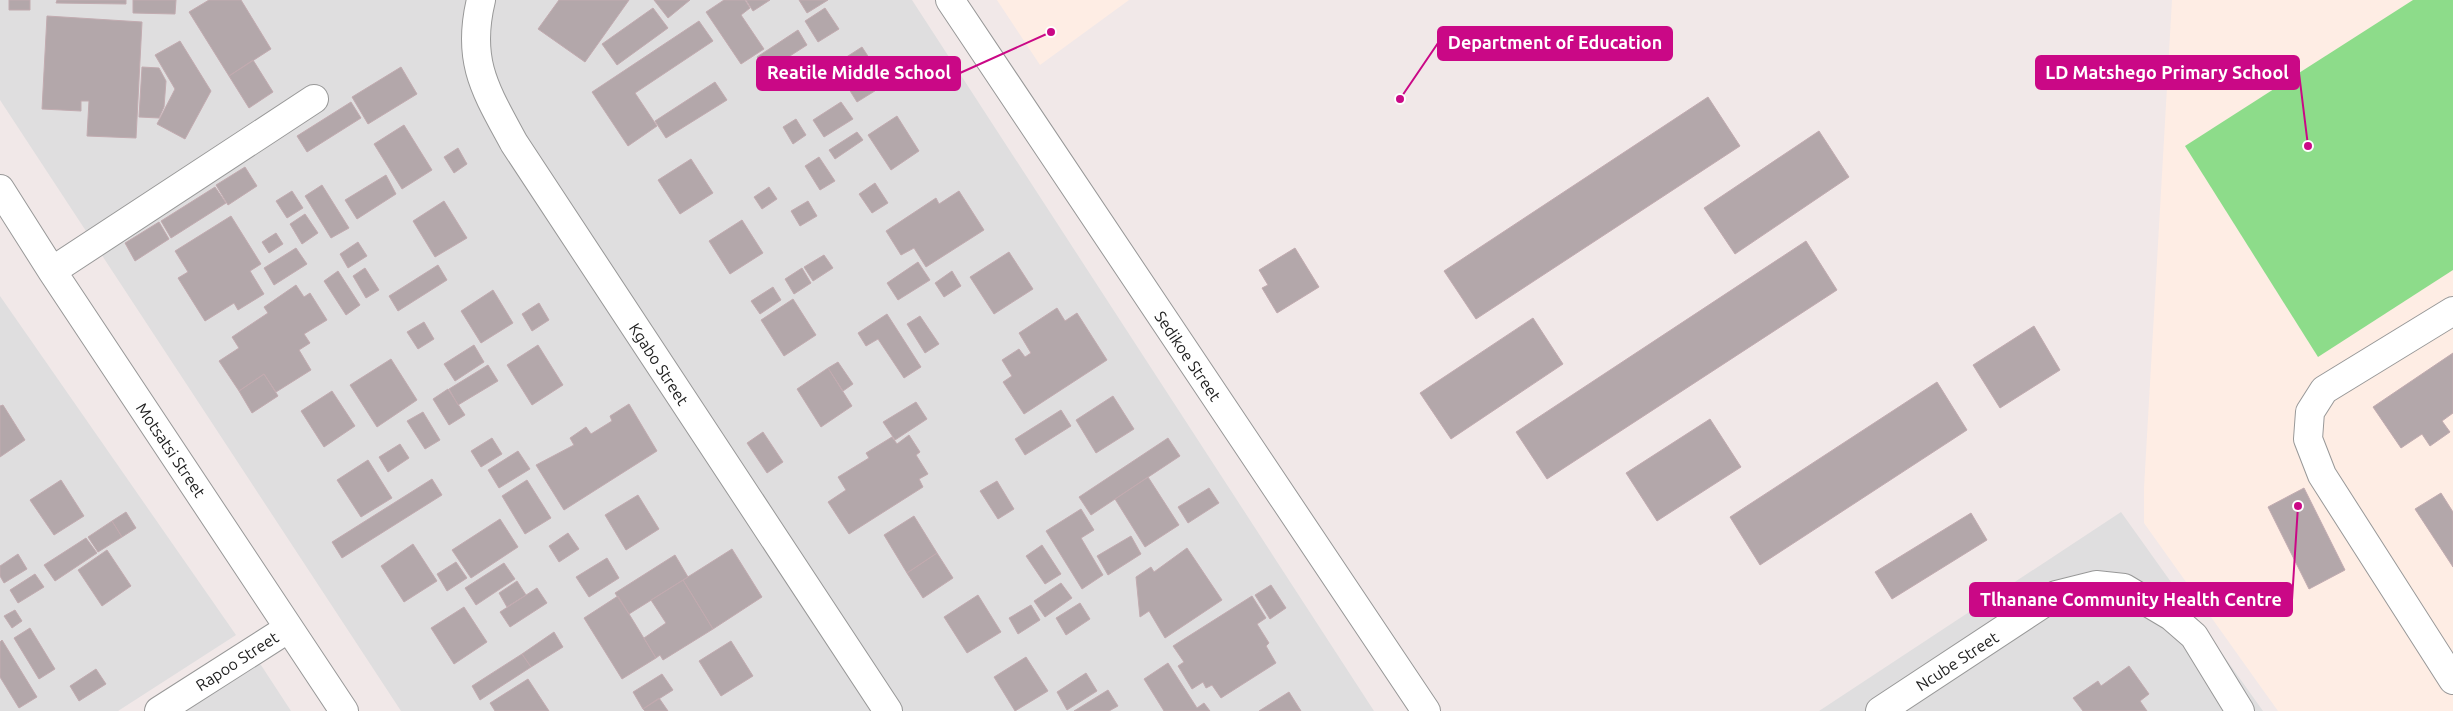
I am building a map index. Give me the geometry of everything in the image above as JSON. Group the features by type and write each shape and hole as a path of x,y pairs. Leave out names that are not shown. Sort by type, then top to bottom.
{"street":[{"name":"Kgabo Street","path":"481,0 476,20 476,61 488,93 514,143 888,711"},
{"name":"Sedikoe Street","path":"950,0 1426,711"},
{"path":"52,271 314,99"},
{"name":"Motsatsi Street","path":"0,189 52,271 344,711"},
{"path":"2453,311 2324,390 2310,412 2308,439 2322,476 2453,680"},
{"name":"Ncube Street","path":"1880,711 2056,595 2096,585 2124,588 2172,616 2194,636 2240,711"},
{"name":"Rapoo Street","path":"159,711 289,628"}],"shaded area":[{"path":"0,0 912,0 1374,711 401,711 0,100"},
{"path":"997,0 1129,0 1040,65"},
{"path":"2172,0 2453,0 2453,711 2278,711 2144,523 2144,488"},
{"path":"0,296 236,635 118,711 0,711"},
{"path":"2121,512 2263,711 1819,711"},
{"path":"259,662 291,711 184,711"}],"green space":[{"path":"2413,0 2453,0 2453,270 2318,357 2185,146"}],"building":[{"path":"9,0 30,0 30,10 9,10"},
{"path":"57,0 126,0 126,4 56,3"},
{"path":"133,0 176,0 175,14 133,13"},
{"path":"209,0 241,0 271,49 229,76 189,12"},
{"path":"559,0 629,0 585,62 538,29"},
{"path":"654,0 690,0 668,18"},
{"path":"724,0 745,0 750,8 741,15 764,49 741,64 706,12"},
{"path":"746,0 770,0 753,11"},
{"path":"799,0 828,0 807,13"},
{"path":"653,8 668,28 617,65 602,44"},
{"path":"825,8 839,29 818,42 805,21"},
{"path":"47,16 142,22 136,138 87,136 89,101 81,101 81,111 42,109"},
{"path":"699,21 713,41 635,93 657,126 628,146 592,92"},
{"path":"798,30 807,45 779,63 781,65 768,73 757,57"},
{"path":"180,41 211,91 185,139 157,124 175,89 155,55"},
{"path":"862,47 886,84 857,102 834,65"},
{"path":"253,60 273,92 249,108 229,76"},
{"path":"142,67 159,68 166,81 164,107 159,118 139,117"},
{"path":"401,67 417,94 368,124 352,97"},
{"path":"715,82 727,100 666,138 655,121"},
{"path":"1708,97 1740,146 1476,319 1444,271"},
{"path":"351,102 361,118 307,152 297,136"},
{"path":"841,102 853,119 824,137 813,120"},
{"path":"897,116 919,151 891,170 868,135"},
{"path":"796,119 806,135 793,144 783,127"},
{"path":"404,125 432,170 402,189 374,144"},
{"path":"1819,131 1849,177 1735,254 1704,208"},
{"path":"857,132 863,140 835,159 829,150"},
{"path":"458,148 467,164 454,173 444,157"},
{"path":"819,157 835,181 820,190 805,166"},
{"path":"691,159 713,193 680,214 658,180"},
{"path":"245,167 257,186 228,205 216,185"},
{"path":"386,175 396,194 357,219 345,200"},
{"path":"875,183 888,203 872,213 859,194"},
{"path":"322,185 349,228 331,238 305,196"},
{"path":"215,187 226,203 171,238 161,221"},
{"path":"769,187 777,199 762,209 754,197"},
{"path":"292,191 303,208 287,218 276,201"},
{"path":"959,191 984,230 926,267 914,248 901,255 886,231 936,198 939,204"},
{"path":"444,201 467,238 435,257 413,221"},
{"path":"808,201 817,216 800,226 791,211"},
{"path":"305,214 318,233 302,244 290,224"},
{"path":"231,216 261,264 250,271 264,294 238,310 234,303 205,321 178,278 188,272 175,251"},
{"path":"742,220 763,253 730,274 709,241"},
{"path":"159,222 169,239 135,261 125,243"},
{"path":"276,233 283,244 269,253 262,242"},
{"path":"1806,241 1837,290 1547,479 1516,432"},
{"path":"358,242 367,256 348,268 340,254"},
{"path":"296,248 307,264 274,285 264,268"},
{"path":"1295,248 1319,287 1277,313 1262,288 1268,285 1259,270"},
{"path":"1009,252 1033,289 994,314 970,277"},
{"path":"824,255 833,268 813,281 804,267"},
{"path":"918,262 930,280 898,300 887,283"},
{"path":"438,265 447,280 398,311 389,296"},
{"path":"365,268 379,290 366,298 353,276"},
{"path":"802,268 811,283 794,294 785,279"},
{"path":"338,271 360,305 346,315 324,281"},
{"path":"952,271 961,286 944,297 935,283"},
{"path":"296,285 304,297 310,293 327,320 304,334 310,343 299,350 311,370 276,392 264,374 239,391 219,361 239,348 232,337 268,313 264,307"},
{"path":"773,287 781,300 760,314 751,301"},
{"path":"493,290 513,323 481,343 461,311"},
{"path":"793,299 816,335 784,356 761,320"},
{"path":"539,303 549,320 532,331 522,314"},
{"path":"1057,308 1065,321 1077,313 1107,360 1024,414 1003,382 1012,376 1002,360 1019,349 1025,357 1031,353 1019,333"},
{"path":"887,314 921,367 904,378 878,339 866,346 858,333"},
{"path":"920,316 939,344 925,353 907,324"},
{"path":"1533,318 1563,364 1451,439 1420,393"},
{"path":"424,322 434,339 418,349 407,332"},
{"path":"2034,326 2060,370 2000,408 1973,365"},
{"path":"474,345 484,362 455,381 444,364"},
{"path":"538,345 563,385 532,405 507,365"},
{"path":"2453,353 2453,413 2442,421 2450,432 2430,446 2422,434 2401,448 2373,407"},
{"path":"391,359 417,400 377,427 350,385"},
{"path":"838,362 853,384 843,391 828,368"},
{"path":"488,365 498,381 458,405 449,389"},
{"path":"828,368 852,406 821,427 797,389"},
{"path":"264,374 278,396 252,413 239,391"},
{"path":"1937,382 1967,430 1760,565 1730,517"},
{"path":"448,389 465,415 449,425 433,399"},
{"path":"332,391 355,426 324,447 301,411"},
{"path":"1113,396 1134,429 1096,453 1076,420"},
{"path":"916,402 927,419 895,440 883,422"},
{"path":"629,404 657,451 564,510 536,465 574,445 570,438 586,427 591,434 612,421 610,416"},
{"path":"3,405 25,440 0,457 0,406"},
{"path":"1061,410 1071,426 1025,455 1015,439"},
{"path":"423,412 440,440 425,449 407,421"},
{"path":"1710,419 1741,467 1657,521 1626,473"},
{"path":"763,432 783,462 767,473 747,443"},
{"path":"909,435 920,452 916,455 928,474 919,479 923,487 849,534 828,502 846,490 838,477 869,458 866,453 892,437 897,444"},
{"path":"492,438 502,454 481,467 471,451"},
{"path":"1168,438 1180,456 1091,515 1079,497"},
{"path":"400,444 409,458 388,472 379,457"},
{"path":"518,451 530,469 499,488 488,470"},
{"path":"368,460 392,498 361,517 337,480"},
{"path":"1148,477 1179,525 1145,547 1115,499"},
{"path":"432,479 442,495 342,558 332,542"},
{"path":"61,480 84,516 54,535 30,500"},
{"path":"527,480 551,518 525,534 502,496"},
{"path":"997,481 1014,509 998,519 980,491"},
{"path":"1209,488 1219,503 1188,523 1178,507"},
{"path":"2304,488 2345,570 2309,589 2268,507"},
{"path":"2441,493 2453,512 2453,567 2415,509"},
{"path":"638,495 659,529 626,550 605,515"},
{"path":"1081,509 1094,530 1081,538 1103,575 1082,589 1046,531"},
{"path":"126,512 136,528 122,537 112,521"},
{"path":"1971,513 1987,540 1892,599 1875,572"},
{"path":"914,516 937,553 907,573 884,535"},
{"path":"500,519 518,547 471,578 452,550"},
{"path":"112,521 122,537 98,552 88,537"},
{"path":"568,533 579,549 559,562 549,546"},
{"path":"1131,536 1141,554 1108,575 1097,556"},
{"path":"86,538 97,553 55,581 44,565"},
{"path":"413,544 437,581 404,602 381,566"},
{"path":"1042,545 1061,574 1045,584 1026,556"},
{"path":"1187,548 1222,600 1165,638 1149,611 1140,617 1136,577 1151,567 1154,572"},
{"path":"732,549 762,597 713,629 683,580"},
{"path":"107,550 131,586 102,606 78,570"},
{"path":"937,553 953,578 923,598 907,573"},
{"path":"18,554 27,569 4,583 0,576 0,566"},
{"path":"675,555 688,577 629,614 615,593"},
{"path":"607,558 619,578 589,597 576,577"},
{"path":"456,562 467,578 447,591 437,574"},
{"path":"504,563 515,579 476,605 465,588"},
{"path":"35,574 44,587 18,603 10,590"},
{"path":"683,580 713,629 663,660 660,655 656,658 644,638 666,623 651,600"},
{"path":"517,581 526,595 507,607 499,593"},
{"path":"1061,583 1072,598 1045,617 1034,601"},
{"path":"1271,585 1286,608 1270,619 1255,595"},
{"path":"537,588 547,603 510,627 500,612"},
{"path":"978,595 1001,632 967,653 944,617"},
{"path":"618,596 656,658 622,679 584,618"},
{"path":"1252,596 1266,618 1257,624 1269,643 1266,646 1276,663 1221,698 1212,685 1206,688 1203,682 1192,689 1178,666 1184,662 1173,646"},
{"path":"1080,603 1090,619 1066,635 1056,618"},
{"path":"1031,605 1040,620 1018,634 1009,618"},
{"path":"464,607 487,642 454,664 431,628"},
{"path":"15,610 22,621 12,628 4,616"},
{"path":"30,628 55,669 39,679 14,638"},
{"path":"554,632 563,647 531,667 522,654"},
{"path":"2,640 37,697 19,708 0,677 0,642"},
{"path":"731,641 753,676 721,696 699,661"},
{"path":"522,654 531,667 480,700 472,686"},
{"path":"1026,657 1048,691 1015,711 994,677"},
{"path":"1168,663 1197,708 1204,703 1210,711 1164,711 1144,679"},
{"path":"2129,666 2149,694 2140,701 2147,711 2083,711 2073,698 2098,681 2101,686"},
{"path":"96,669 106,684 79,701 70,686"},
{"path":"1086,673 1097,691 1067,710 1057,692"},
{"path":"662,674 673,690 643,709 633,692"},
{"path":"528,679 549,711 495,711 490,703"},
{"path":"1108,690 1118,706 1109,711 1074,711"},
{"path":"1289,692 1301,711 1259,711"},
{"path":"659,698 668,711 645,711 643,709"}],"place":[{"name":"Reatile Middle School","path":"1051,32"},
{"name":"Department of Education","path":"1400,99"},
{"name":"LD Matshego Primary School","path":"2308,146"},
{"name":"Tlhanane Community Health Centre","path":"2298,506"}]}
